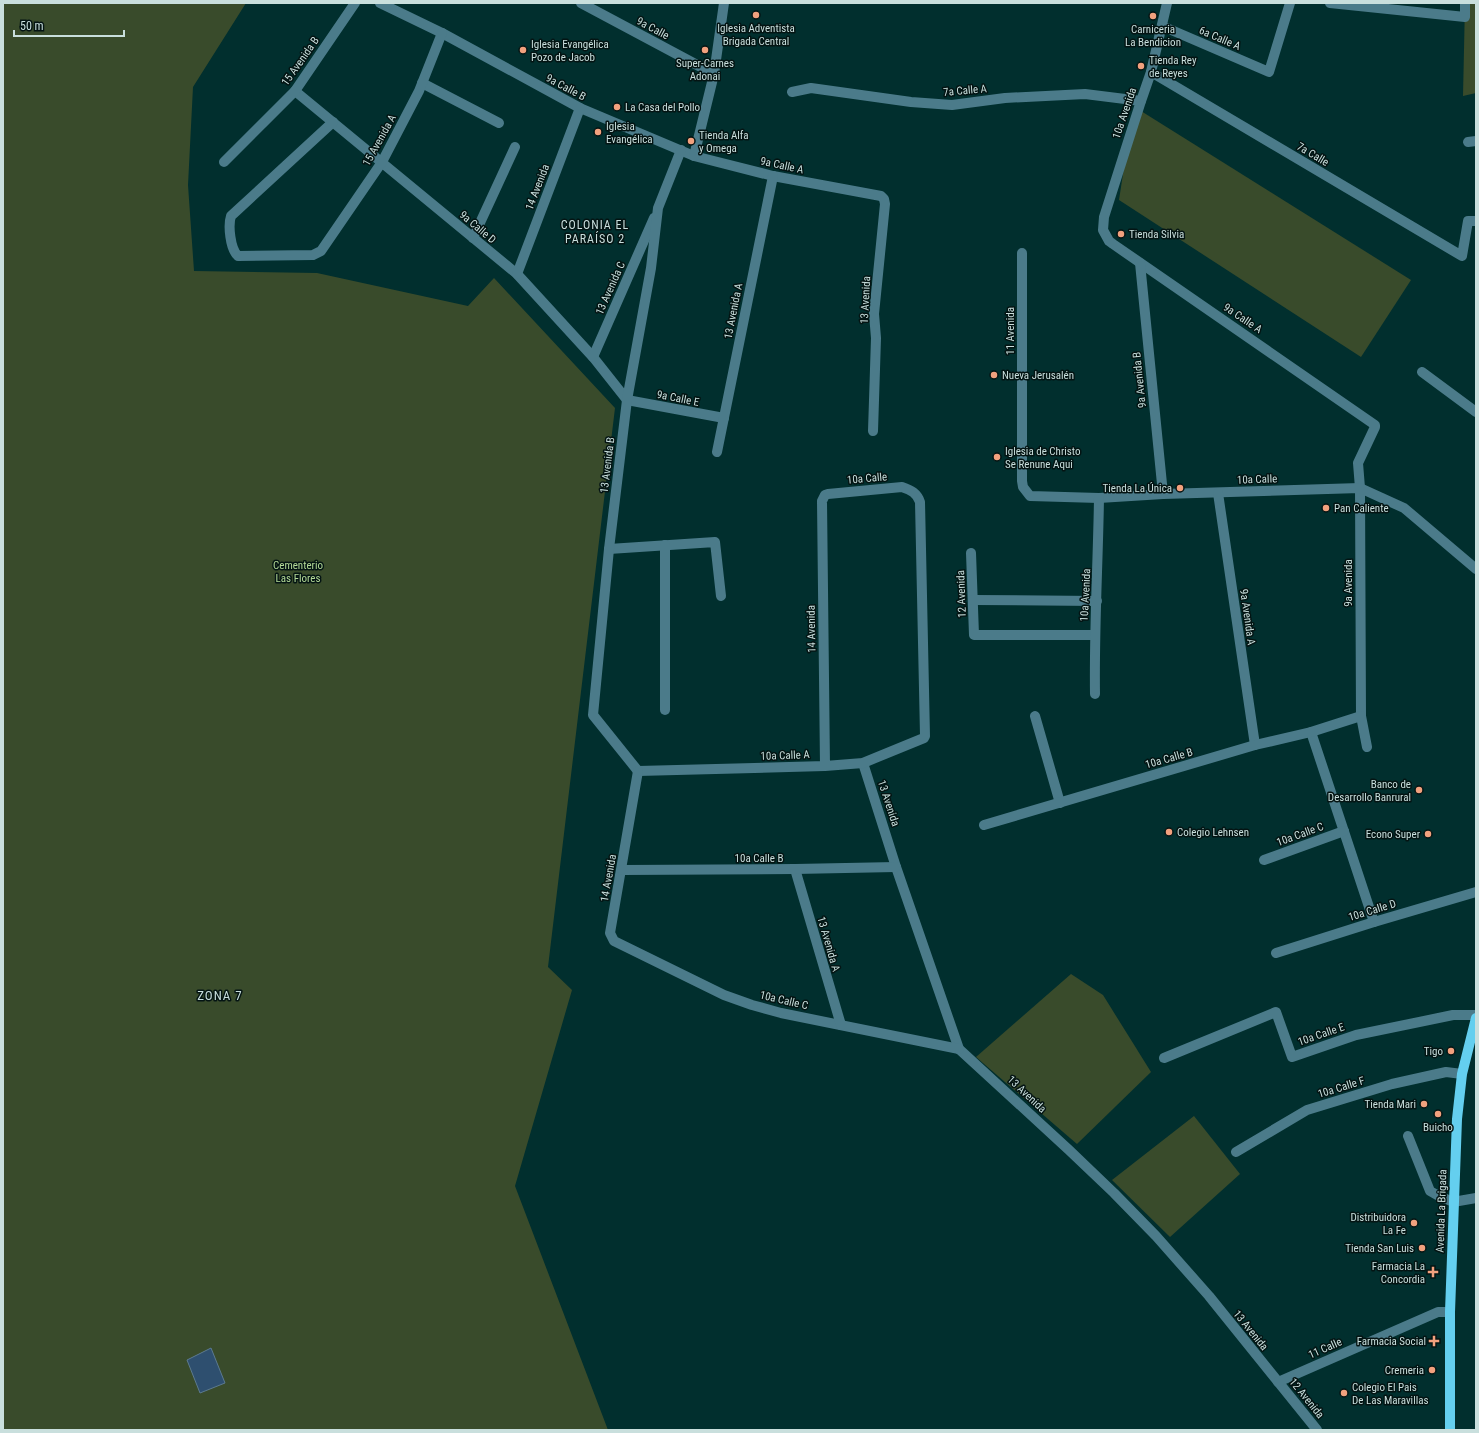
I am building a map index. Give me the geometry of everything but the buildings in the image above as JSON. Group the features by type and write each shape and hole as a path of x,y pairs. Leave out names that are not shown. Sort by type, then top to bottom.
{"main road":[{"name":"Avenida La Brigada","path":"1450,1430 1450,1312 1457,1119 1462,1074 1476,1018"}],"street":[{"name":"15 Avenida B","path":"224,162 296,90 355,3"},
{"name":"9a Calle B","path":"380,3 442,33 580,108 681,150"},
{"name":"9a Calle","path":"581,3 714,74"},
{"path":"694,156 714,74 724,3"},
{"name":"10a Avenida","path":"1103,230 1104,217 1151,72 1167,3"},
{"name":"6a Calle A","path":"1162,26 1270,72 1290,3"},
{"path":"1330,3 1465,16 1465,3"},
{"name":"15 Avenida A","path":"333,122 231,216 229,222 233,251 238,256 313,255 321,251 382,162 422,83 442,33"},
{"name":"7a Calle","path":"1151,72 1462,256 1468,221 1476,221"},
{"path":"422,83 499,123"},
{"name":"7a Calle A","path":"792,92 811,88 940,105 965,104 1005,98 1085,94 1141,101"},
{"name":"9a Calle D","path":"296,90 517,274 593,357 627,400"},
{"name":"14 Avenida","path":"517,274 580,108"},
{"path":"473,238 515,147"},
{"name":"9a Calle A","path":"681,150 694,156 773,176 881,196"},
{"name":"13 Avenida B","path":"638,771 592,715 627,400 651,268 658,208 681,150"},
{"name":"13 Avenida A","path":"717,452 773,176"},
{"name":"13 Avenida","path":"873,431 876,338 874,314 885,204 884,199 881,196"},
{"name":"13 Avenida C","path":"593,357 658,208"},
{"name":"9a Calle A","path":"1103,230 1109,241 1373,422"},
{"name":"11 Avenida","path":"1022,253 1022,481"},
{"name":"9a Avenida B","path":"1140,263 1163,494"},
{"path":"1422,372 1476,412"},
{"name":"9a Calle E","path":"627,400 724,418"},
{"name":"9a Avenida","path":"1367,747 1361,716 1360,488 1358,465 1375,427 1373,422"},
{"name":"10a Calle","path":"1022,481 1023,487 1030,496 1100,498 1163,494 1360,488 1404,508 1476,569"},
{"name":"10a Calle","path":"828,494 902,487 914,492 920,502 925,736"},
{"name":"9a Avenida A","path":"1218,492 1255,746"},
{"name":"14 Avenida","path":"825,766 822,501 825,495 828,494"},
{"name":"10a Avenida","path":"1095,694 1094,635 1097,601 1100,498"},
{"path":"610,549 715,542 721,596"},
{"path":"665,546 665,710"},
{"name":"12 Avenida","path":"971,553 974,634 976,636 1094,635"},
{"path":"973,600 1097,601"},
{"path":"1035,716 1060,802"},
{"name":"10a Calle B","path":"984,825 1255,746 1311,732 1361,716"},
{"path":"1311,732 1374,922"},
{"name":"10a Calle A","path":"638,771 863,764 922,740 925,736"},
{"name":"13 Avenida","path":"863,764 896,866 959,1049 1069,1150 1136,1215 1195,1279 1278,1382"},
{"name":"14 Avenida","path":"614,941 610,933 638,771"},
{"name":"10a Calle C","path":"1264,860 1344,831"},
{"name":"10a Calle B","path":"622,870 795,869 896,866"},
{"name":"13 Avenida A","path":"795,869 841,1025"},
{"name":"10a Calle D","path":"1276,953 1476,892"},
{"name":"10a Calle C","path":"614,941 724,994 745,1002 781,1013 959,1049"},
{"name":"10a Calle E","path":"1164,1058 1276,1012 1292,1057 1356,1034 1453,1015 1476,1015"},
{"name":"10a Calle F","path":"1236,1152 1307,1110 1392,1084 1430,1075 1446,1072 1462,1074"},
{"path":"1408,1136 1430,1191 1453,1202 1476,1198"},
{"name":"11 Calle","path":"1278,1382 1438,1312 1450,1312"},
{"name":"12 Avenida","path":"1278,1382 1317,1430"}],"green space":[{"name":"Cementerio Las Flores","path":"3,3 246,3 193,87 188,185 194,271 317,273 468,306 494,278 615,408 548,967 572,990 515,1186 608,1430 3,1430"},
{"path":"1465,3 1476,3 1476,93 1463,96"},
{"path":"1141,111 1411,280 1361,357 1119,200 1125,161"},
{"path":"1071,974 1103,995 1151,1072 1077,1144 976,1057"},
{"path":"1194,1116 1240,1174 1170,1237 1112,1180"}],"water":[{"path":"211,1348 225,1383 200,1393 187,1360"}],"place":[{"name":"Iglesia Adventista Brigada Central","path":"756,15"},
{"name":"Carniceria La Bendicion","path":"1153,16"},
{"name":"Iglesia Evangélica Pozo de Jacob","path":"523,50"},
{"name":"Super-Carnes Adonai","path":"705,50"},
{"name":"Tienda Rey de Reyes","path":"1141,66"},
{"name":"La Casa del Pollo","path":"617,107"},
{"name":"Iglesia Evangélica","path":"598,132"},
{"name":"Tienda Alfa y Omega","path":"691,141"},
{"name":"Tienda Silvia","path":"1121,234"},
{"name":"Nueva Jerusalén","path":"994,375"},
{"name":"Iglesia de Christo Se Renune Aqui","path":"997,457"},
{"name":"Tienda La Única","path":"1180,488"},
{"name":"Pan Caliente","path":"1326,508"},
{"name":"Banco de Desarrollo Banrural","path":"1419,790"},
{"name":"Colegio Lehnsen","path":"1169,832"},
{"name":"Econo Super","path":"1428,834"},
{"name":"Tigo","path":"1451,1051"},
{"name":"Tienda Mari","path":"1424,1104"},
{"name":"Buicho","path":"1438,1114"},
{"name":"Distribuidora La Fe","path":"1414,1223"},
{"name":"Tienda San Luis","path":"1422,1248"},
{"name":"Farmacia La Concordia","path":"1433,1272"},
{"name":"Farmacia Social","path":"1434,1341"},
{"name":"Cremeria","path":"1432,1370"},
{"name":"Colegio El Pais De Las Maravillas","path":"1344,1393"}],"district":[{"name":"COLONIA EL PARAÍSO 2","path":"595,232"},
{"name":"ZONA 7","path":"220,995"}]}
